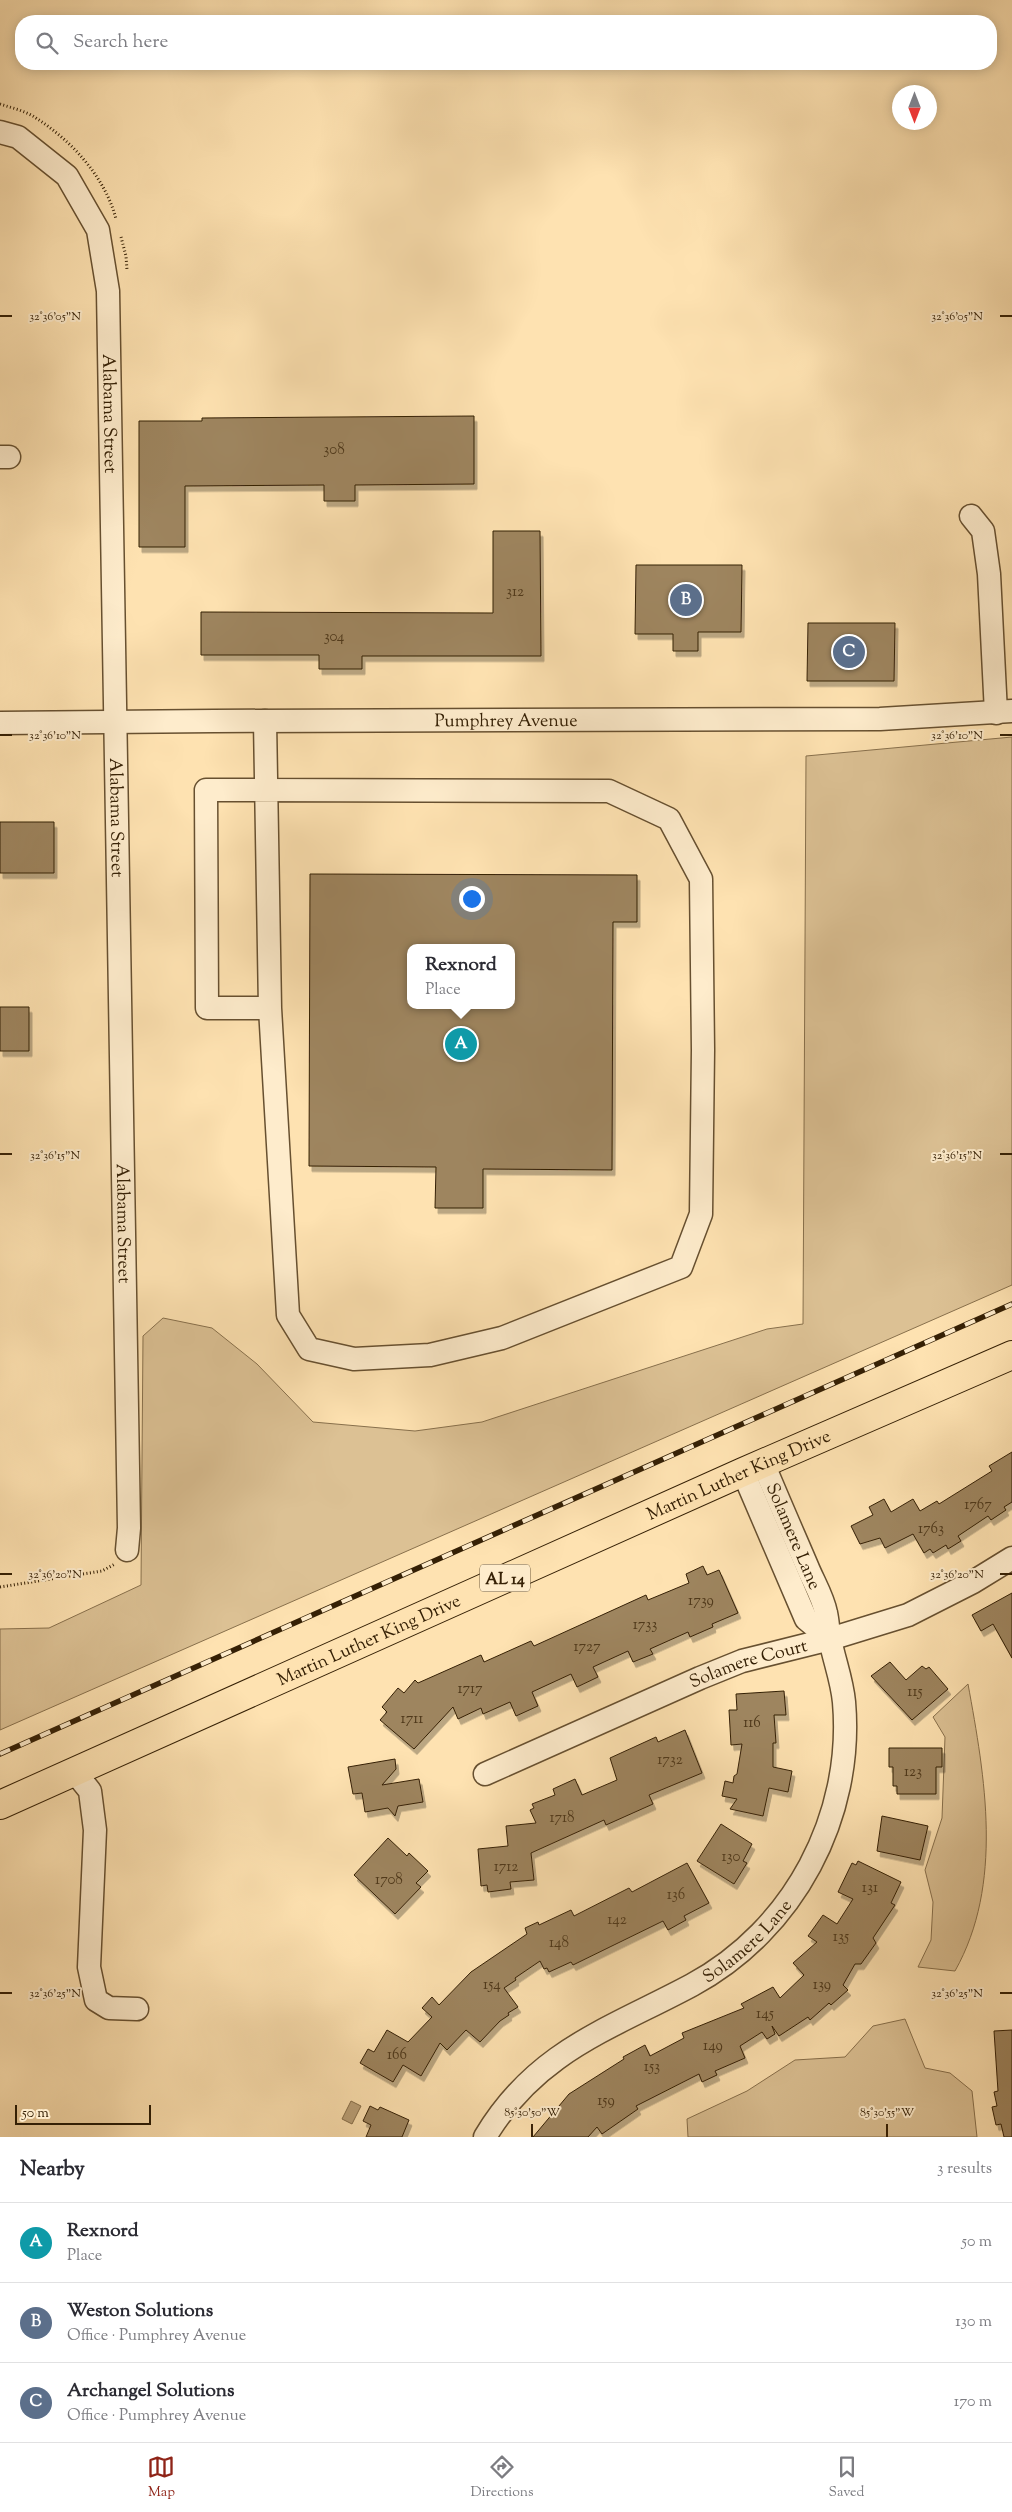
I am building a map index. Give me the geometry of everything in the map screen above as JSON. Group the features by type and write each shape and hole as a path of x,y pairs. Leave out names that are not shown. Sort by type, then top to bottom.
{"main road":[{"name":"Martin Luther King Drive","path":"0,1805 753,1467 1012,1354"}],"street":[{"name":"Alabama Street","path":"0,132 18,137 67,176 98,230 108,291 117,721 117,880 126,1279 129,1528 127,1550"},
{"path":"971,516 984,531 1004,712"},
{"name":"Pumphrey Avenue","path":"0,724 117,721 880,719 1004,712"},
{"path":"266,721 265,790 270,1008 288,1315 309,1349 354,1359 430,1355 502,1338 681,1267 701,1214 703,1050 701,879 669,819 609,791 265,790 206,790 207,1008 270,1008"},
{"name":"Solamere Lane","path":"484,2137 521,2088 553,2060 600,2031 712,1973 740,1951 770,1923 804,1878 825,1835 840,1786 843,1760 844,1701 826,1612 753,1467"},
{"name":"Solamere Court","path":"486,1774 734,1664 830,1639 908,1615 956,1591 1012,1558"},
{"path":"74,1771 90,1791 95,1830 89,1967 96,2000 108,2008 137,2009"}],"path":[{"path":"0,1587 102,1571 117,1562 127,1550"}],"shaded area":[{"path":"1012,737 1012,1285 0,1730 0,1629 49,1628 141,1585 143,1336 163,1318 212,1328 257,1364 313,1422 415,1431 482,1422 767,1329 803,1324 806,756"},
{"path":"968,1684 984,1793 985,1866 980,1903 970,1938 955,1971 918,1967 931,1940 933,1902 925,1870 942,1818 945,1737 933,1717"},
{"path":"905,2019 925,2068 950,2073 972,2091 977,2137 688,2137 687,2119 747,2091 795,2060 845,2057 873,2026"},
{"path":"351,2101 361,2106 352,2124 342,2119"}],"building":[{"path":"474,416 474,484 355,485 355,501 324,501 324,485 185,486 185,547 139,547 139,421 202,421 202,418"},
{"path":"493,531 540,531 541,656 362,656 362,669 319,669 319,655 201,655 201,612 493,613"},
{"path":"636,565 742,565 741,632 698,632 698,651 673,651 673,634 635,634"},
{"path":"808,623 895,623 894,681 807,681"},
{"path":"0,822 54,822 54,873 0,873"},
{"path":"310,874 637,875 637,922 613,922 612,1170 483,1169 483,1208 435,1208 436,1167 309,1166"},
{"path":"0,1007 29,1007 29,1051 0,1051"},
{"path":"1012,1452 1012,1502 1004,1507 1006,1510 991,1520 988,1516 958,1536 961,1541 948,1549 946,1545 933,1553 930,1549 924,1553 913,1534 885,1548 880,1538 860,1544 851,1526 873,1515 869,1507 884,1499 891,1512 913,1499 920,1511 937,1501 939,1504 992,1471 989,1466"},
{"path":"703,1566 707,1575 719,1570 738,1613 712,1624 713,1627 690,1637 688,1632 650,1649 653,1654 633,1662 628,1651 593,1667 598,1677 577,1687 571,1674 532,1692 538,1706 516,1716 510,1702 483,1714 481,1708 458,1719 453,1707 414,1749 380,1720 387,1712 382,1707 398,1688 404,1693 415,1680 418,1683 481,1655 484,1662 531,1641 534,1646 646,1595 648,1600 689,1583 686,1574"},
{"path":"1012,1593 1012,1658 993,1624 981,1631 972,1615"},
{"path":"890,1662 906,1680 922,1666 926,1669 929,1667 948,1689 912,1720 871,1676"},
{"path":"784,1691 786,1715 774,1715 776,1743 773,1743 773,1767 792,1771 788,1792 769,1788 763,1816 730,1809 737,1799 722,1796 725,1781 733,1783 734,1776 737,1774 742,1744 731,1745 729,1710 737,1710 736,1694"},
{"path":"685,1730 702,1773 649,1795 653,1804 606,1825 604,1820 531,1853 534,1880 510,1882 511,1889 488,1892 487,1885 481,1886 478,1849 508,1846 506,1826 536,1823 530,1810 534,1808 532,1804 555,1795 553,1789 575,1779 582,1795 617,1780 610,1758 656,1737 658,1742"},
{"path":"889,1748 942,1748 942,1767 936,1767 936,1794 897,1794 897,1786 893,1786 893,1767 889,1767"},
{"path":"395,1759 396,1769 382,1785 419,1779 423,1802 398,1806 395,1816 388,1808 365,1812 362,1793 353,1794 348,1767"},
{"path":"882,1816 928,1826 920,1860 877,1851"},
{"path":"721,1824 752,1844 743,1861 747,1863 734,1884 697,1861"},
{"path":"388,1838 407,1856 409,1853 428,1871 416,1883 421,1887 395,1914 354,1875"},
{"path":"858,1861 901,1882 891,1903 895,1905 873,1938 876,1943 861,1964 855,1964 843,1985 848,1990 831,2005 829,2003 810,2020 808,2017 779,2036 772,2026 775,2034 767,2039 762,2032 740,2046 745,2058 715,2071 717,2075 702,2082 699,2074 636,2106 638,2109 602,2134 597,2127 588,2137 533,2137 569,2094 624,2059 623,2057 645,2045 650,2056 684,2038 682,2033 744,2008 741,2004 773,1987 780,1998 804,1975 793,1963 817,1942 808,1936 823,1915 837,1924 853,1899 838,1892 852,1863 856,1865"},
{"path":"687,1863 709,1903 684,1916 686,1920 668,1930 663,1921 573,1965 571,1962 549,1972 547,1968 544,1969 540,1961 504,1988 518,2007 508,2013 509,2015 500,2021 480,2042 466,2030 447,2050 440,2043 421,2076 403,2065 393,2082 360,2063 368,2049 374,2052 387,2030 408,2042 432,2017 422,2008 432,1997 439,2005 471,1972 527,1934 525,1928 538,1922 539,1925 571,1910 574,1916 629,1888 632,1892"},
{"path":"1012,2030 1012,2137 1004,2137 1001,2124 996,2125 992,2107 997,2106 994,2092 998,2091 994,2031"},
{"path":"370,2106 378,2110 380,2107 409,2120 402,2137 366,2137 371,2125 363,2121"}],"railway":[{"path":"0,1754 1012,1304"}],"place":[{"name":"Weston Solutions","path":"686,600"},
{"name":"Archangel Solutions","path":"849,652"},
{"name":"Rexnord","path":"461,1044"}]}
